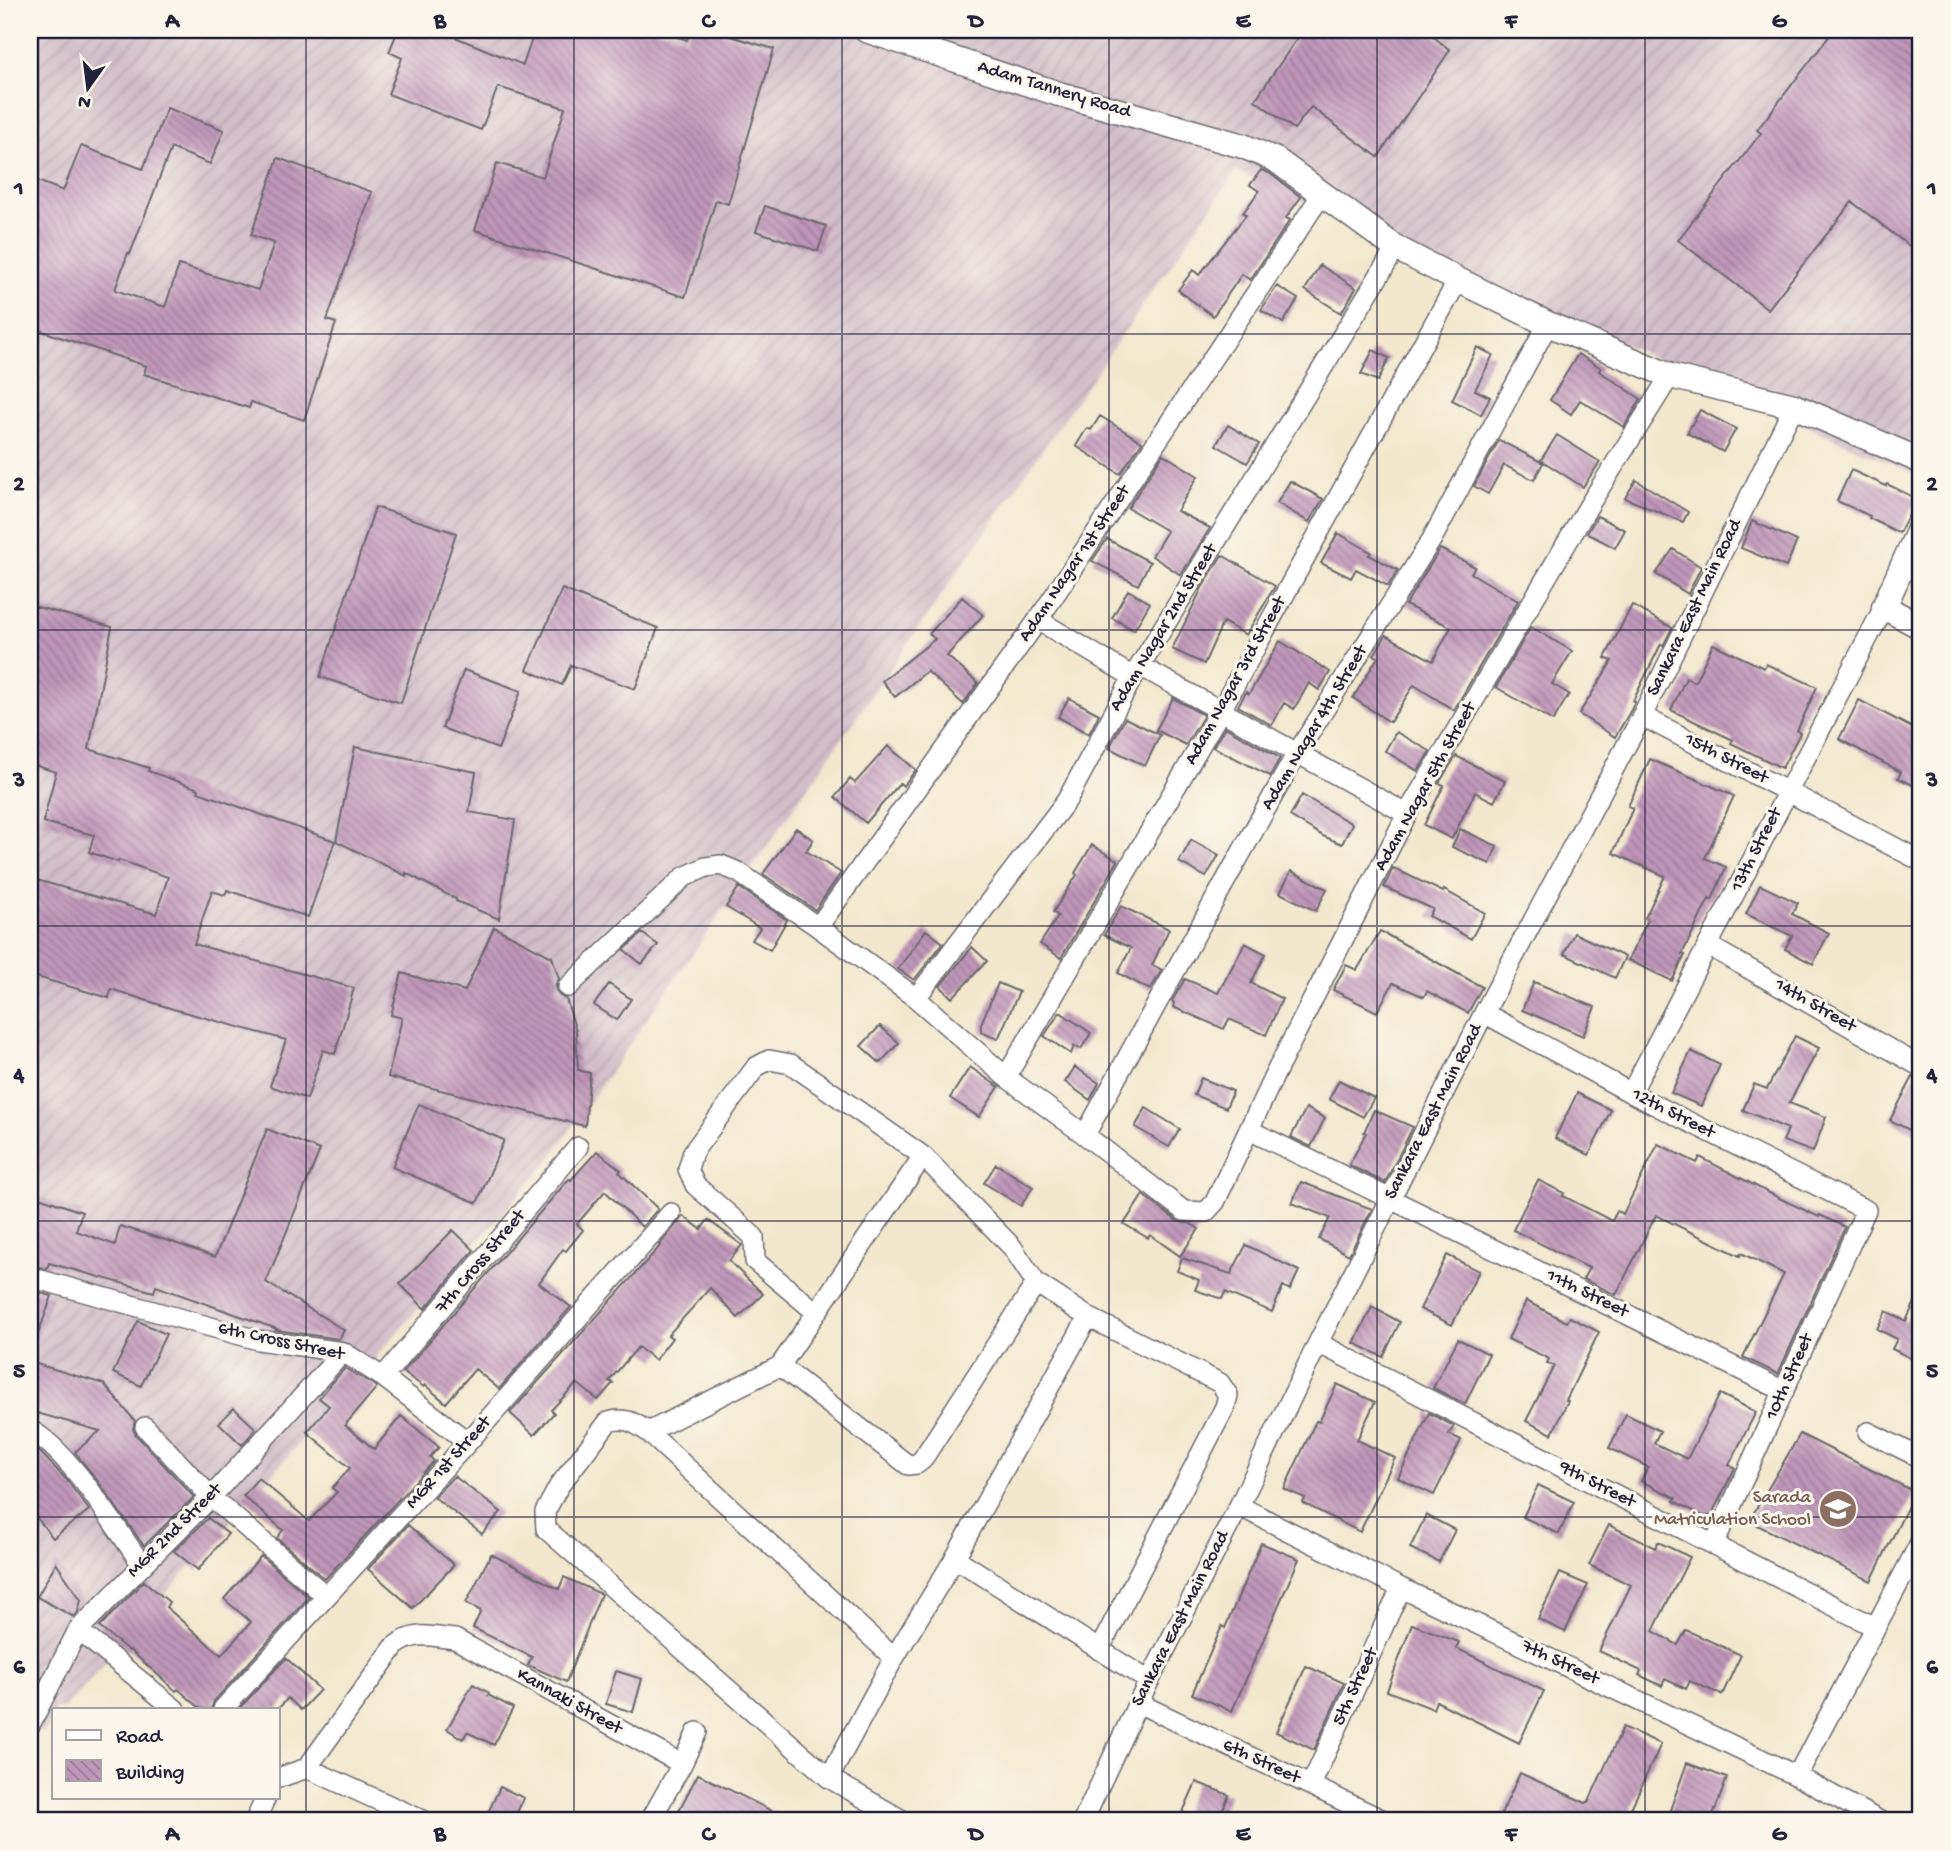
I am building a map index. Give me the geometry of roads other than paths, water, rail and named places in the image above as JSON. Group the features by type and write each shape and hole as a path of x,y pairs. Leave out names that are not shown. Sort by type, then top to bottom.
{"street":[{"name":"Adam Tannery Road","path":"866,30 1059,94 1242,146 1276,160 1396,247 1548,324 1670,376 1794,406 1921,461"},
{"name":"Adam Nagar 1st Street","path":"818,927 1038,620 1322,194"},
{"name":"Adam Nagar 2nd Street","path":"916,998 1067,800 1136,672 1396,247"},
{"name":"Adam Nagar 3rd Street","path":"1006,1077 1221,710 1458,280"},
{"name":"Adam Nagar 4th Street","path":"1085,1135 1297,753 1432,539 1548,324"},
{"name":"Adam Nagar 5th Street","path":"1085,1135 1184,1211 1206,1212 1215,1202 1275,1074 1407,814 1591,502 1670,376"},
{"name":"Sankara East Main Road","path":"1083,1821 1138,1703 1239,1506 1318,1343 1484,1013 1642,716 1794,406"},
{"path":"1921,525 1884,607 1921,627"},
{"name":"13th Street","path":"1631,1093 1884,607"},
{"path":"1038,620 1136,672 1221,710 1407,814"},
{"name":"15th Street","path":"1642,716 1921,861"},
{"path":"568,987 684,877 706,867 720,865 738,872 916,998 1006,1077 1085,1135"},
{"name":"14th Street","path":"1709,946 1921,1067"},
{"name":"12th Street","path":"1484,1013 1631,1093 1866,1210"},
{"path":"816,1312 755,1261 754,1237 695,1185 688,1169 693,1152 756,1067 769,1060 791,1064 923,1156 1012,1247 1036,1283 1088,1317 1220,1383 1228,1395 1225,1407 1099,1650"},
{"name":"11th Street","path":"1249,1129 1783,1391"},
{"name":"7th Cross Street","path":"383,1377 578,1147"},
{"path":"648,1432 780,1366 923,1156"},
{"name":"10th Street","path":"1714,1544 1866,1210"},
{"name":"MGR 1st Street","path":"224,1708 468,1442 671,1213"},
{"name":"6th Cross Street","path":"30,1277 258,1340 343,1352 383,1377 468,1442"},
{"path":"780,1366 908,1465 917,1464 1036,1283"},
{"path":"829,1778 894,1658 955,1559 1088,1317"},
{"name":"9th Street","path":"1318,1343 1875,1627"},
{"name":"MGR 2nd Street","path":"30,1725 78,1630 211,1497 343,1352"},
{"path":"894,1658 633,1421 619,1419 608,1422 559,1486 545,1512 546,1529 829,1778 904,1821"},
{"path":"145,1427 211,1497 326,1596"},
{"path":"30,1430 46,1439 80,1478 142,1565"},
{"path":"1868,1432 1921,1458"},
{"name":"7th Street","path":"1239,1506 1401,1588 1797,1776 1880,1821"},
{"path":"1797,1776 1921,1541"},
{"path":"955,1559 1149,1681"},
{"name":"5th Street","path":"1311,1785 1401,1588"},
{"path":"78,1630 174,1708"},
{"name":"Kannaki Street","path":"307,1768 395,1646 415,1635 456,1639 682,1764"},
{"name":"6th Street","path":"1138,1703 1385,1821"},
{"path":"650,1821 697,1732"},
{"path":"280,1777 307,1768 424,1821"},
{"path":"255,1821 266,1798"}],"place":[{"name":"Sarada Matriculation School","path":"1838,1509"}]}
